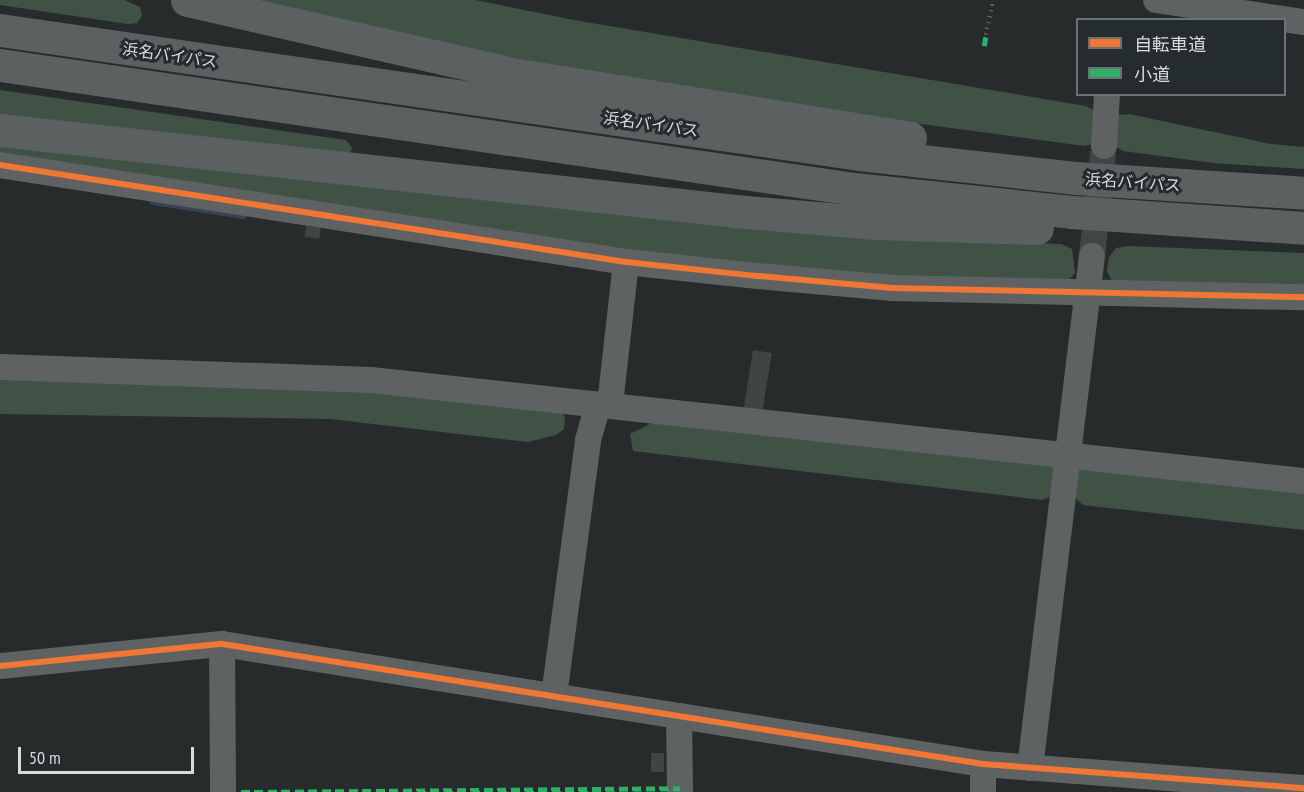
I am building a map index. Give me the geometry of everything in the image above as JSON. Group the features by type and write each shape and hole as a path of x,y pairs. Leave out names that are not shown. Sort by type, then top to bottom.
{"highway":[{"path":"187,0 567,84 1227,189"},
{"name":"浜名バイパス","path":"0,30 858,154 1075,178 1304,193"},
{"name":"浜名バイパス","path":"0,65 854,189 1071,212 1304,228"},
{"path":"0,130 805,218 1016,228 1225,224"}],"street":[{"path":"1156,0 1277,18"},
{"path":"1286,19 1304,22"},
{"path":"1104,146 1107,96"},
{"path":"0,165 626,262 892,288 1304,297"},
{"path":"1030,768 1070,456 1092,256"},
{"path":"554,696 588,440 604,405 626,262"},
{"path":"0,368 370,380 1304,481"},
{"path":"222,644 223,792"},
{"path":"0,666 222,644 983,764 1304,788"},
{"path":"679,716 680,792"},
{"path":"983,764 983,792"}],"path":[{"path":"986,35 993,0"}],"green space":[{"path":"0,0 124,0 140,7 142,16 137,23 128,24 0,5"},
{"path":"251,0 475,0 574,20 1086,106 1095,111 1093,144 1084,146 862,116 569,70"},
{"path":"0,90 346,140 352,148 350,153 0,116"},
{"path":"1129,114 1271,144 1304,147 1304,169 1213,163 1123,151 1115,146 1118,115"},
{"path":"0,144 945,240 1061,244 1072,249 1075,273 1068,281 892,279 627,253 0,156"},
{"path":"1129,246 1304,253 1304,288 1113,283 1107,271 1109,257 1116,248"},
{"path":"0,374 370,387 562,410 565,419 564,429 556,435 528,442 330,419 0,414"},
{"path":"652,423 1055,463 1054,495 1042,500 633,451 630,434"},
{"path":"1082,466 1304,488 1304,530 1083,505 1073,496 1076,471"}],"building":[{"path":"306,226 321,228 319,239 304,237"},
{"path":"753,350 772,353 762,412 744,409"},
{"path":"651,753 664,753 664,772 651,772"}],"waterway":[{"path":"153,201 243,215"}],"tunnel":[{"path":"1092,256 1104,146"}],"marked path":[{"path":"984,46 986,35"},
{"path":"241,792 680,788"}],"cycle path":[{"path":"0,165 626,262 758,276 892,288 1304,297"},
{"path":"0,666 222,644 983,764 1304,788"}]}
